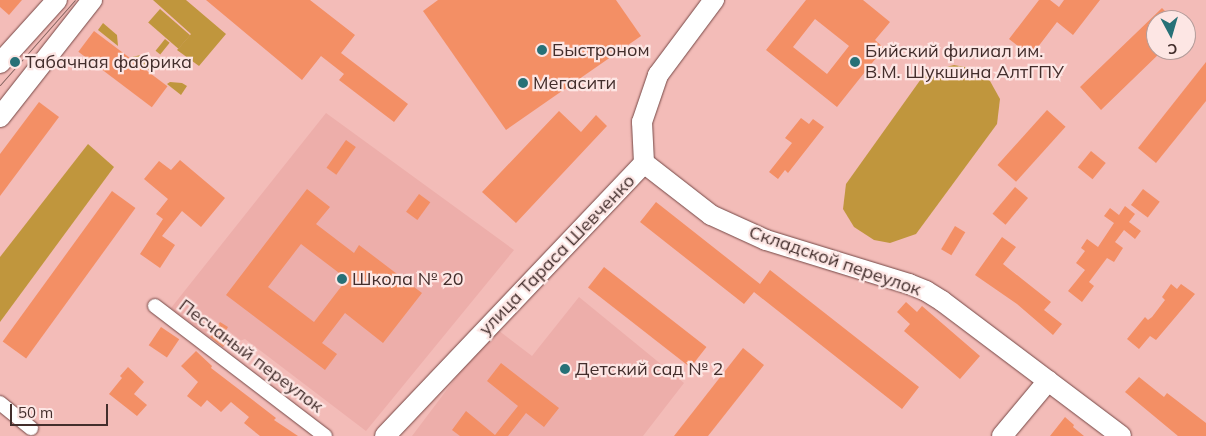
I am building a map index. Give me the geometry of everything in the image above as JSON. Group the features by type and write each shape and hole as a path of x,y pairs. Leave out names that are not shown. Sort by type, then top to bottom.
{"street":[{"path":"0,63 57,0"},
{"path":"0,117 92,0"},
{"name":"улица Тараса Шевченко","path":"385,436 644,164 642,122 658,75 714,0"},
{"name":"Складской переулок","path":"644,164 711,215 766,240 926,291 942,301 1121,436"},
{"name":"Песчаный переулок","path":"155,306 325,436"},
{"path":"1002,436 1048,381"},
{"path":"0,403 31,428"}],"shaded area":[{"path":"153,0 186,0 226,34 199,66 177,50 191,34"},
{"path":"160,9 190,35 178,49 148,23"},
{"path":"103,23 117,35 118,46 98,30"},
{"path":"165,39 170,43 160,54 156,51"},
{"path":"141,55 151,60 153,73 132,57"},
{"path":"954,65 970,68 990,81 1000,99 997,124 916,234 890,243 874,240 854,227 843,209 846,184 926,72"},
{"path":"170,82 182,83 187,86 181,95 167,84"},
{"name":"Школа № 20","path":"326,113 514,250 366,431 245,339 223,347 171,308"},
{"path":"88,144 114,167 0,322 0,257"},
{"name":"Детский сад № 2","path":"579,297 684,383 643,436 412,436 494,327 532,356"}],"building":[{"path":"0,0 22,0 9,15 0,7"},
{"path":"206,0 310,0 355,35 341,53 408,104 394,122 339,80 344,74 321,56 302,80"},
{"name":"Мегасити","path":"438,0 616,0 641,36 506,130 423,11"},
{"name":"Бийский филиал им. В.М. Шукшина АлтГПУ","path":"806,0 863,0 890,22 875,40 884,48 837,107 766,50","holes":["815,19 849,46 827,74 793,47"]},
{"path":"1039,0 1050,0 1059,7 1064,0 1100,0 1073,35 1057,22 1031,56 1009,39"},
{"path":"1146,23 1146,60 1153,60 1101,110 1080,87"},
{"path":"94,31 167,86 152,107 78,52"},
{"path":"1206,62 1206,101 1156,163 1138,148"},
{"path":"39,102 59,117 0,196 0,154"},
{"path":"1047,110 1066,127 1016,182 997,165"},
{"path":"559,111 581,132 596,115 607,126 516,223 482,192"},
{"path":"801,118 809,124 813,119 824,127 788,173 785,170 778,179 769,172 792,143 785,138"},
{"path":"346,140 356,147 336,175 326,168"},
{"path":"1091,151 1106,163 1093,179 1078,167"},
{"path":"180,160 225,198 201,227 182,211 162,236 175,245 160,268 140,254 163,219 156,214 168,199 144,179 159,161 171,170"},
{"path":"1015,187 1028,198 1006,225 993,214"},
{"path":"307,189 330,207 316,224 354,253 359,245 422,293 383,343 345,313 322,343 337,354 325,370 226,295","holes":["301,244 347,279 314,322 268,287"]},
{"path":"1143,189 1160,202 1148,218 1131,205"},
{"path":"112,191 135,208 26,359 3,341"},
{"path":"419,194 430,202 417,220 406,212"},
{"path":"656,202 760,284 770,270 919,387 902,409 754,292 744,304 640,222"},
{"path":"1125,206 1135,214 1129,222 1141,231 1135,239 1124,230 1115,242 1123,248 1114,262 1107,258 1089,282 1094,286 1082,302 1068,291 1085,270 1076,263 1085,251 1081,248 1087,239 1098,247 1114,223 1104,216 1110,208 1119,215"},
{"path":"955,226 965,232 951,255 941,249"},
{"path":"1002,237 1016,247 1003,264 1051,302 1044,310 1062,324 1053,335 1017,304 975,275"},
{"path":"604,267 706,347 690,368 588,287"},
{"path":"1171,284 1177,289 1181,284 1195,294 1156,340 1150,336 1139,349 1127,339 1145,317 1148,320 1152,317 1165,300 1162,297"},
{"path":"906,302 917,312 922,306 980,356 960,379 904,331 910,324 897,312"},
{"path":"220,322 228,327 224,334 229,338 223,347 210,337"},
{"path":"161,327 179,339 167,358 149,345"},
{"path":"743,348 764,365 708,436 674,436"},
{"path":"196,351 212,366 211,368 276,418 274,420 298,436 260,436 244,423 249,417 231,402 221,412 207,400 201,407 187,396 198,382 181,366"},
{"path":"501,363 559,408 544,427 526,413 508,436 460,436 452,430 466,411 495,435 518,406 487,381"},
{"path":"128,367 144,382 134,394 147,405 137,416 109,394"},
{"path":"1139,377 1164,397 1167,393 1206,423 1206,436 1178,436 1125,392"},
{"path":"1065,417 1074,425 1073,427 1084,436 1050,436"}],"tram line":[{"path":"0,85 75,0"}],"place":[{"name":"Быстроном","path":"542,50"},
{"name":"Табачная фабрика","path":"15,62"},
{"name":"Бийский филиал им. В.М. Шукшина АлтГПУ","path":"855,62"},
{"name":"Мегасити","path":"523,83"},
{"name":"Школа № 20","path":"342,279"},
{"name":"Детский сад № 2","path":"565,369"}]}
